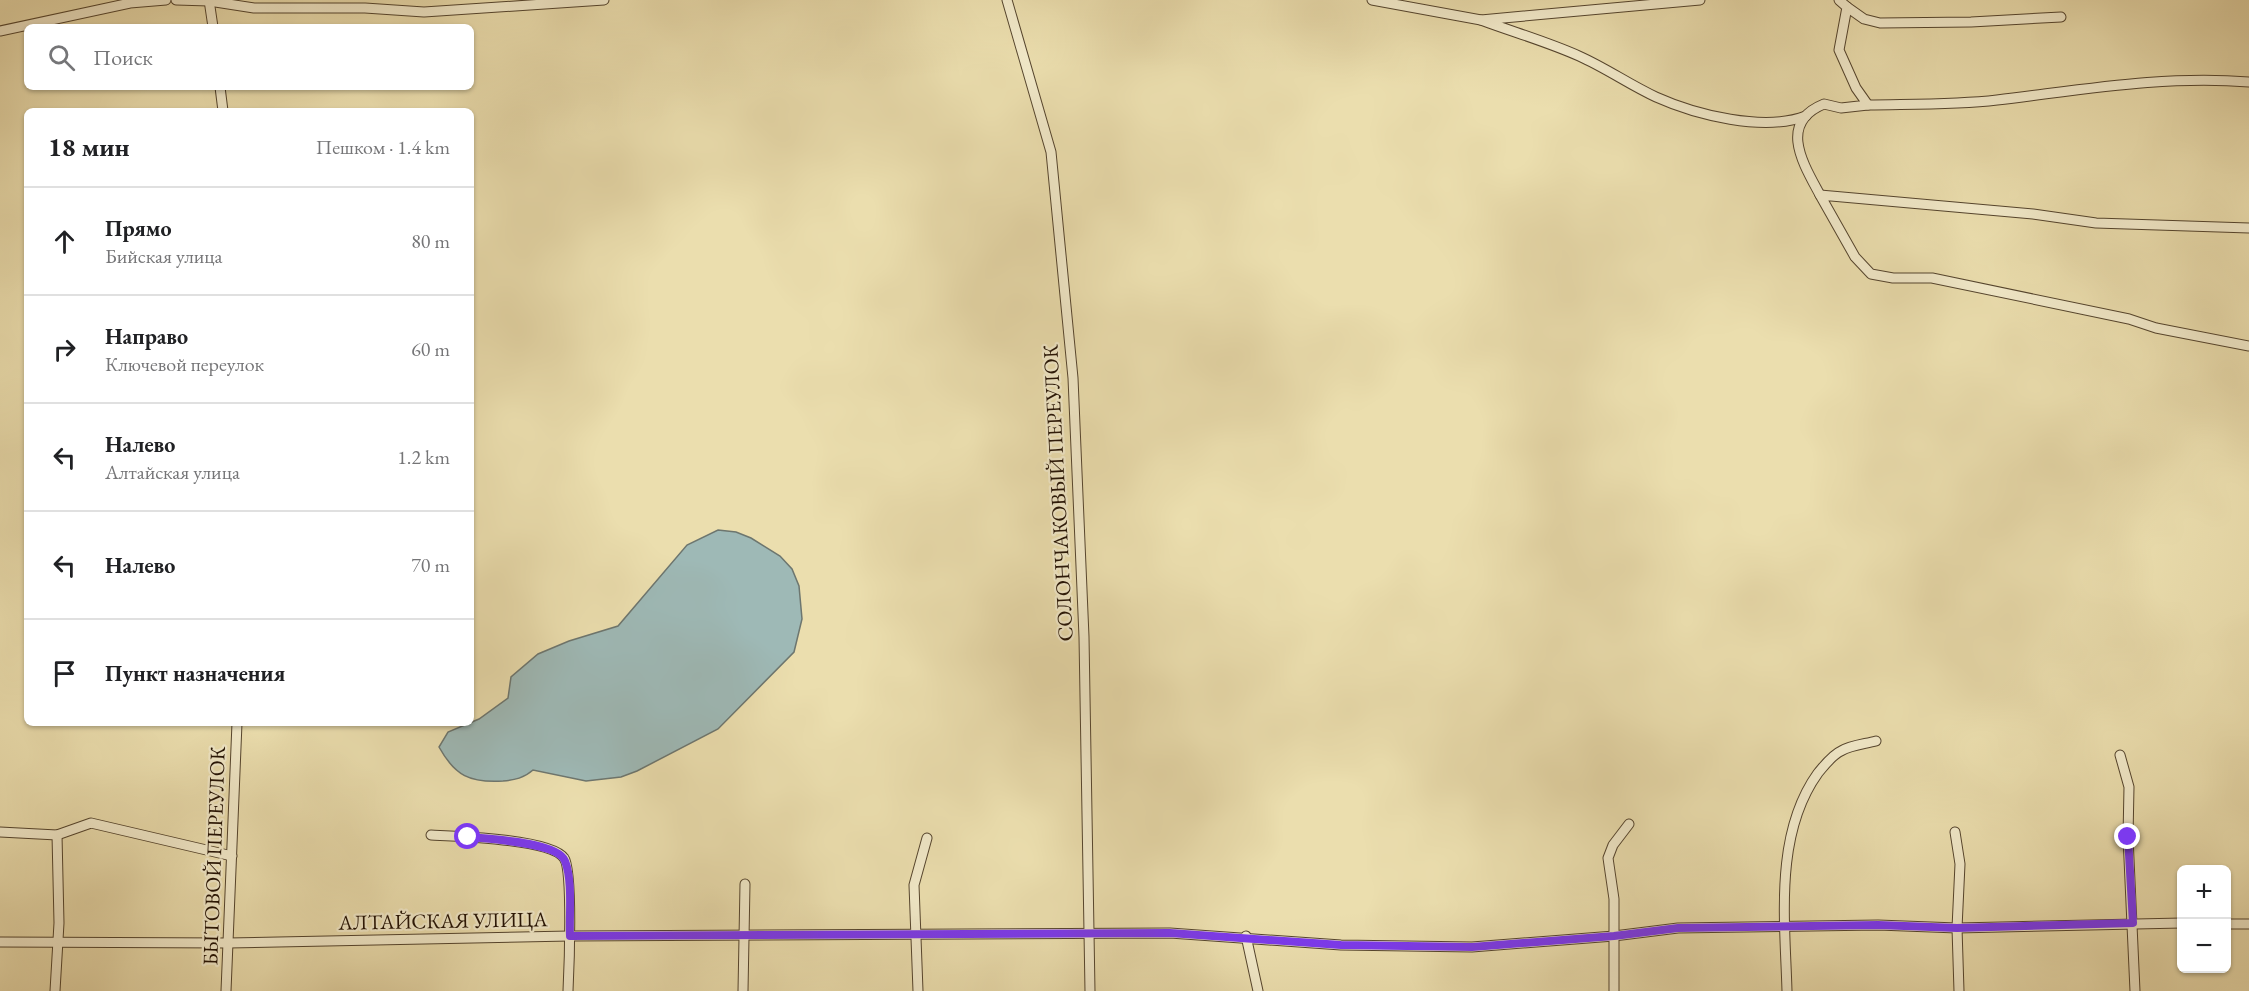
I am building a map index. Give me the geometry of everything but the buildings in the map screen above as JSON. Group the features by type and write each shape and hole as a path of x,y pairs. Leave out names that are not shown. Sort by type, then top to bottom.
{"street":[{"path":"32,24 130,3 166,0"},
{"path":"176,0 209,1 254,8 366,8 424,12 604,0"},
{"name":"СОЛОНЧАКОВЫЙ ПЕРЕУЛОК","path":"1006,0 1051,152 1073,378 1084,638 1090,991"},
{"path":"1372,0 1481,20 1577,55 1655,96 1688,108 1754,123 1791,121 1806,116 1824,104 1841,108 1995,100 2109,84 2209,79 2249,82"},
{"path":"1481,20 1700,0"},
{"path":"209,1 213,24"},
{"path":"1843,3 1864,19 1880,22 1971,22 2061,17"},
{"path":"1843,3 1839,50 1856,88 1868,105"},
{"path":"0,31 24,26"},
{"path":"220,90 224,108"},
{"path":"1806,116 1797,139 1799,156 1855,257 1871,274 1893,278 1932,278 2129,319 2156,328 2249,346"},
{"path":"1820,195 2022,213 2096,223 2249,228"},
{"name":"БЫТОВОЙ ПЕРЕУЛОК","path":"226,991 237,726"},
{"path":"1787,991 1785,927 1789,841 1806,790 1824,766 1840,751 1876,741"},
{"path":"2120,755 2129,787 2128,837 2135,991"},
{"path":"0,832 57,835 91,822 232,856"},
{"path":"1614,991 1614,899 1608,858 1613,845 1629,824"},
{"path":"1955,832 1960,864 1957,928 1959,991"},
{"path":"55,991 58,942 57,835"},
{"path":"431,835 512,841 552,849 565,858 568,872 570,936 568,991"},
{"path":"918,991 914,934 914,885 927,838"},
{"path":"744,991 745,884"},
{"name":"АЛТАЙСКАЯ УЛИЦА","path":"0,942 228,943 570,936 1170,933 1246,936 1341,945 1472,947 1614,936 1678,928 1878,925 1957,928 2177,923"},
{"path":"2231,924 2249,924"},
{"path":"1246,936 1258,991"}],"water":[{"path":"718,530 736,532 751,538 780,556 792,569 799,586 802,619 794,652 718,729 621,777 586,781 533,770 515,779 481,781 465,776 451,765 439,747 448,732 462,726 474,726 474,721 508,698 511,677 538,654 569,641 618,626 687,545"}],"route":[{"path":"468,837 512,841 552,849 565,858 568,872 570,936 1170,933 1246,936 1341,945 1472,947 1614,936 1678,928 1878,925 1957,928 2133,923 2128,837"}]}
